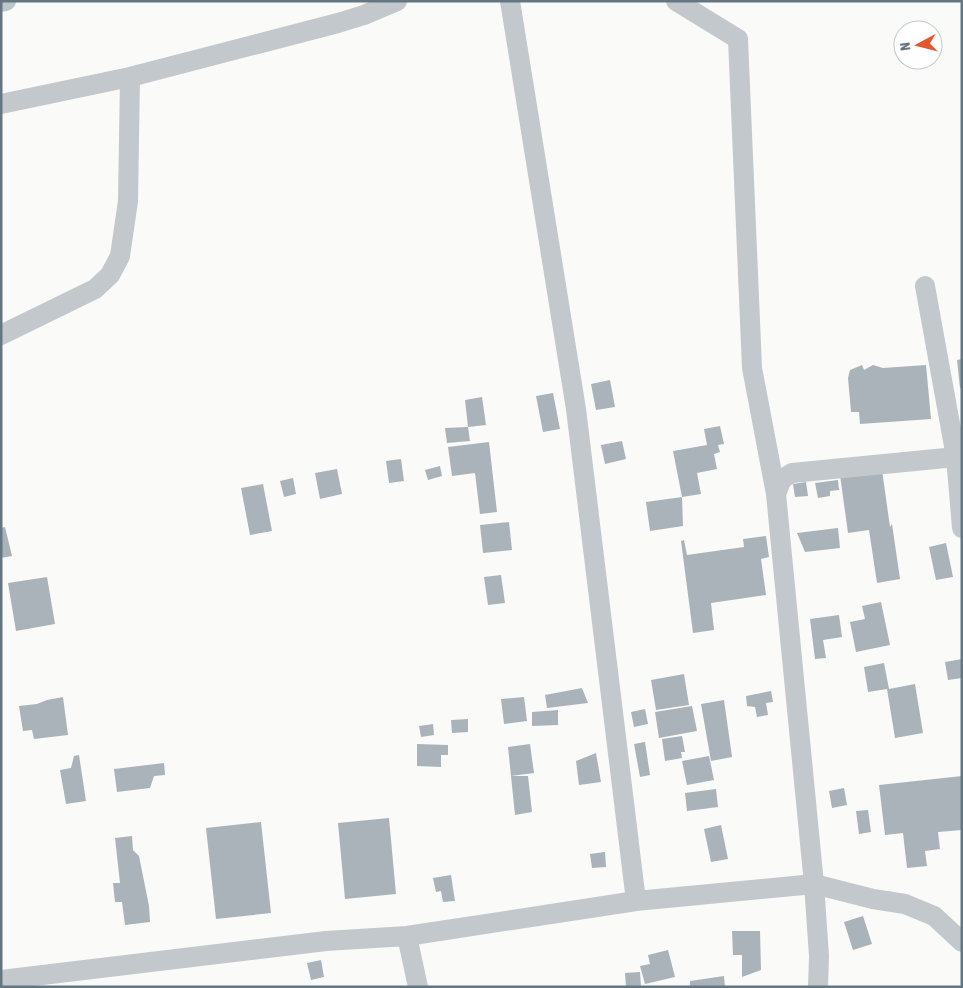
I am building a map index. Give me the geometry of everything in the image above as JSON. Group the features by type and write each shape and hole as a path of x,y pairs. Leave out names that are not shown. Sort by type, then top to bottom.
{"street":[{"path":"1,104 130,77 338,23 398,1"},
{"path":"510,1 576,409 636,902"},
{"path":"676,1 738,40 752,368 776,494 814,884 819,956 818,987"},
{"path":"1,335 95,289 110,275 120,256 128,201 130,77"},
{"path":"925,286 956,457 962,528"},
{"path":"776,494 782,479 792,473 956,457"},
{"path":"1,980 326,941 408,936 636,902 814,884 873,899 905,904 934,916 962,942"},
{"path":"408,936 418,987"}],"building":[{"path":"962,359 962,388 960,388 957,360"},
{"path":"862,365 864,370 873,365 883,368 926,365 931,419 860,424 859,412 851,412 848,378 850,370"},
{"path":"610,380 615,407 596,410 591,384"},
{"path":"553,393 560,429 543,432 536,396"},
{"path":"482,397 486,425 468,427 465,400"},
{"path":"720,426 724,444 718,445 720,452 714,454 717,469 697,473 701,494 682,497 673,451 707,445 704,429"},
{"path":"468,427 470,441 447,443 445,428"},
{"path":"622,441 626,459 605,464 601,445"},
{"path":"489,442 497,512 480,514 475,473 452,476 448,447"},
{"path":"401,459 404,481 389,483 386,461"},
{"path":"440,466 442,476 428,480 425,470"},
{"path":"337,469 342,494 320,499 315,473"},
{"path":"882,470 900,579 877,583 869,530 848,533 840,475"},
{"path":"293,478 296,494 284,497 280,481"},
{"path":"838,480 839,490 830,491 830,496 818,498 815,483"},
{"path":"806,482 808,496 795,497 793,484"},
{"path":"263,484 272,531 250,535 241,488"},
{"path":"682,497 683,526 650,531 646,502"},
{"path":"509,522 512,550 483,553 480,525"},
{"path":"5,527 12,556 1,558 1,528"},
{"path":"838,528 840,548 805,552 797,533"},
{"path":"766,536 769,557 761,559 766,595 711,603 714,630 693,633 681,541 684,540 687,555 744,547 743,539"},
{"path":"946,543 953,577 936,580 929,547"},
{"path":"501,575 505,603 488,605 484,577"},
{"path":"47,577 55,624 16,631 8,583"},
{"path":"881,602 890,645 856,652 850,622 865,619 862,606"},
{"path":"839,615 842,637 823,640 826,658 815,659 810,619"},
{"path":"962,659 962,678 948,680 945,662"},
{"path":"884,663 889,689 915,684 923,733 895,738 887,689 868,692 864,667"},
{"path":"684,674 689,705 656,710 651,680"},
{"path":"582,688 588,703 547,708 545,695"},
{"path":"771,691 773,702 766,703 768,715 757,717 755,707 747,706 746,696"},
{"path":"63,697 68,735 34,739 32,730 23,731 19,706 37,704"},
{"path":"524,697 527,721 504,724 501,699"},
{"path":"724,700 732,757 711,761 701,704"},
{"path":"692,706 697,731 659,738 655,712"},
{"path":"645,709 648,724 634,727 631,712"},
{"path":"558,710 558,725 532,726 532,712"},
{"path":"468,719 468,732 452,733 451,720"},
{"path":"433,724 434,735 421,737 419,726"},
{"path":"682,736 685,752 681,752 682,758 665,761 662,739"},
{"path":"645,742 650,775 640,777 634,744"},
{"path":"417,744 448,745 448,755 441,755 441,767 417,766"},
{"path":"530,744 534,773 511,776 508,747"},
{"path":"596,753 601,782 579,785 576,761"},
{"path":"79,755 86,801 66,804 60,770 71,768 74,756"},
{"path":"709,756 714,780 687,785 682,761"},
{"path":"164,763 165,775 154,776 150,788 117,792 114,769"},
{"path":"511,776 528,776 532,812 515,815"},
{"path":"962,776 962,830 938,832 940,849 925,851 927,866 907,868 903,833 885,835 879,785"},
{"path":"844,788 847,805 832,808 829,791"},
{"path":"716,789 718,807 687,811 685,793"},
{"path":"868,810 871,832 859,834 856,811"},
{"path":"389,818 396,894 345,899 338,823"},
{"path":"261,822 271,913 216,919 206,828"},
{"path":"721,825 728,859 711,862 704,829"},
{"path":"132,836 133,850 139,856 149,906 150,922 125,925 122,902 115,902 113,883 120,883 115,838"},
{"path":"605,852 606,867 592,868 590,854"},
{"path":"451,875 455,901 443,902 441,891 436,892 433,878"},
{"path":"863,916 872,944 853,950 844,922"},
{"path":"732,931 760,931 761,970 742,977 742,955 733,955"},
{"path":"668,950 675,977 645,984 640,966 650,964 648,955"},
{"path":"321,960 324,977 311,980 307,963"},
{"path":"640,972 641,987 626,987 625,973"},
{"path":"724,976 725,987 690,987 690,981"}],"waterway":[{"path":"1,2 6,1"}]}
